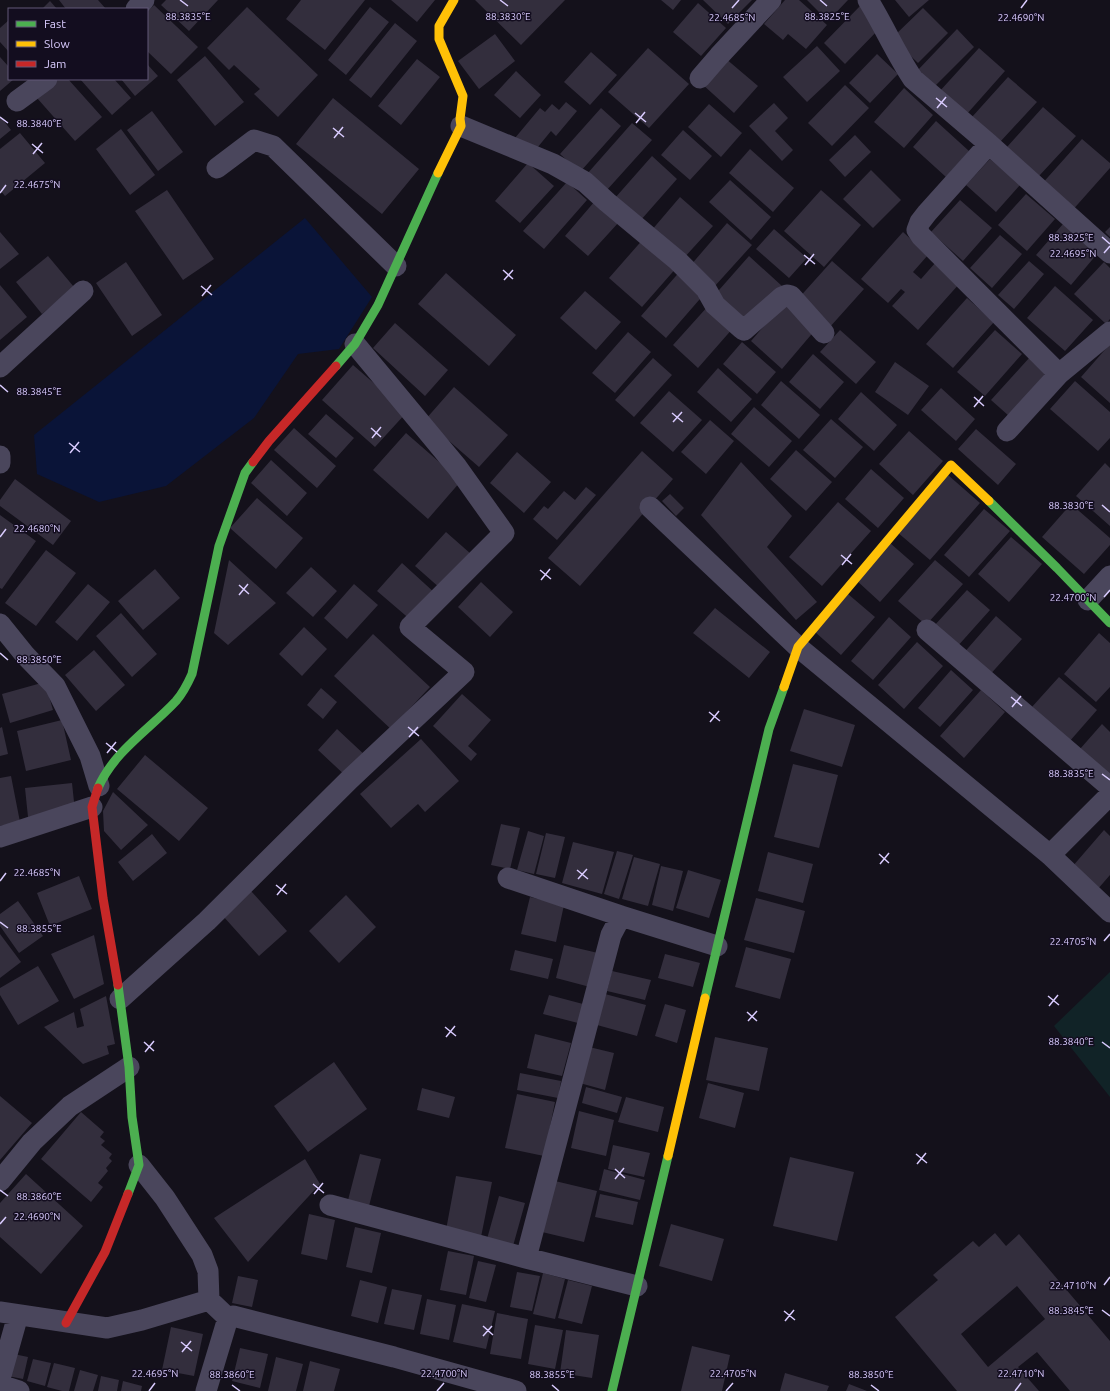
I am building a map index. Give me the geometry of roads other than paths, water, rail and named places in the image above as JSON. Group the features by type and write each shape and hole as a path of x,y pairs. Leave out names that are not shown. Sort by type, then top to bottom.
{"street":[{"path":"137,8 144,0"},
{"path":"66,1323 105,1252 139,1165 132,1117 129,1067 120,999 103,898 92,807 99,786 125,749 177,700 186,687 192,674 219,546 245,473 269,440 355,344 378,307 434,178 461,126 460,119 463,96 439,39 440,26 454,0"},
{"path":"700,78 771,0"},
{"path":"870,1 913,79 989,144 1110,253"},
{"path":"17,101 46,80"},
{"path":"461,126 553,164 585,182 678,261 706,289 715,305 742,329 744,330 782,297 787,295 791,296 824,333"},
{"path":"217,168 254,140 273,146 396,266"},
{"path":"989,144 927,213 920,222 917,230 926,242 1058,374"},
{"path":"0,367 83,290"},
{"path":"1006,431 1058,374 1110,332"},
{"path":"120,999 207,921 350,779 464,672 410,628 504,533 457,467 355,344"},
{"path":"0,456 0,463"},
{"path":"612,1391 769,729 798,647 951,465 1057,568 1110,623"},
{"path":"650,507 798,647 1050,855 1110,912"},
{"path":"1088,600 1110,576"},
{"path":"0,624 25,654 56,686 90,756 99,786"},
{"path":"928,630 1110,787"},
{"path":"1050,855 1110,795"},
{"path":"0,837 92,807"},
{"path":"508,878 717,946"},
{"path":"526,1258 611,935 621,916"},
{"path":"0,1182 32,1142 70,1106 129,1067"},
{"path":"139,1165 165,1198 202,1255 208,1271 209,1300 228,1318"},
{"path":"330,1205 526,1258 637,1286"},
{"path":"0,1378 9,1313 66,1323 107,1328 142,1320 209,1300"},
{"path":"228,1318 233,1316 241,1318 394,1357 516,1391"},
{"path":"206,1391 228,1318"},
{"path":"0,1385 19,1391"}],"water":[{"path":"305,218 372,297 339,349 298,354 254,418 166,486 99,502 37,474 34,435"}]}
